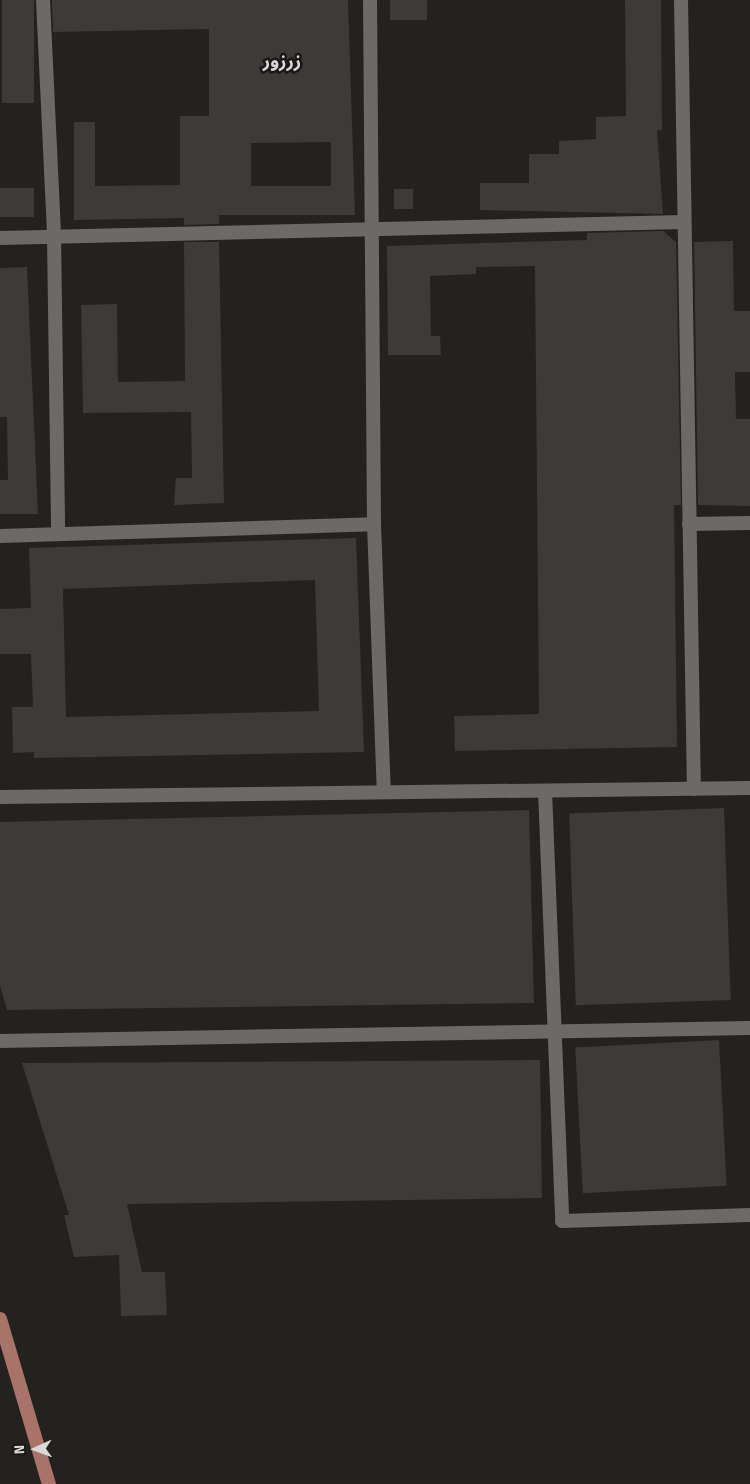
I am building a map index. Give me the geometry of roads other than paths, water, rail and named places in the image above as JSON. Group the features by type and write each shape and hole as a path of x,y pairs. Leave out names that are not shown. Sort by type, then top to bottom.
{"main road":[{"path":"0,1319 49,1484"}],"street":[{"path":"43,0 54,236 58,534"},
{"path":"370,0 369,229 374,524 384,792"},
{"path":"681,0 694,789"},
{"path":"0,238 684,222"},
{"path":"689,524 750,523"},
{"path":"0,536 374,524"},
{"path":"0,797 750,788"},
{"path":"545,790 562,1221 750,1215"},
{"path":"0,1041 750,1028"}],"district":[{"name":"زرزور","path":"282,61"}]}
